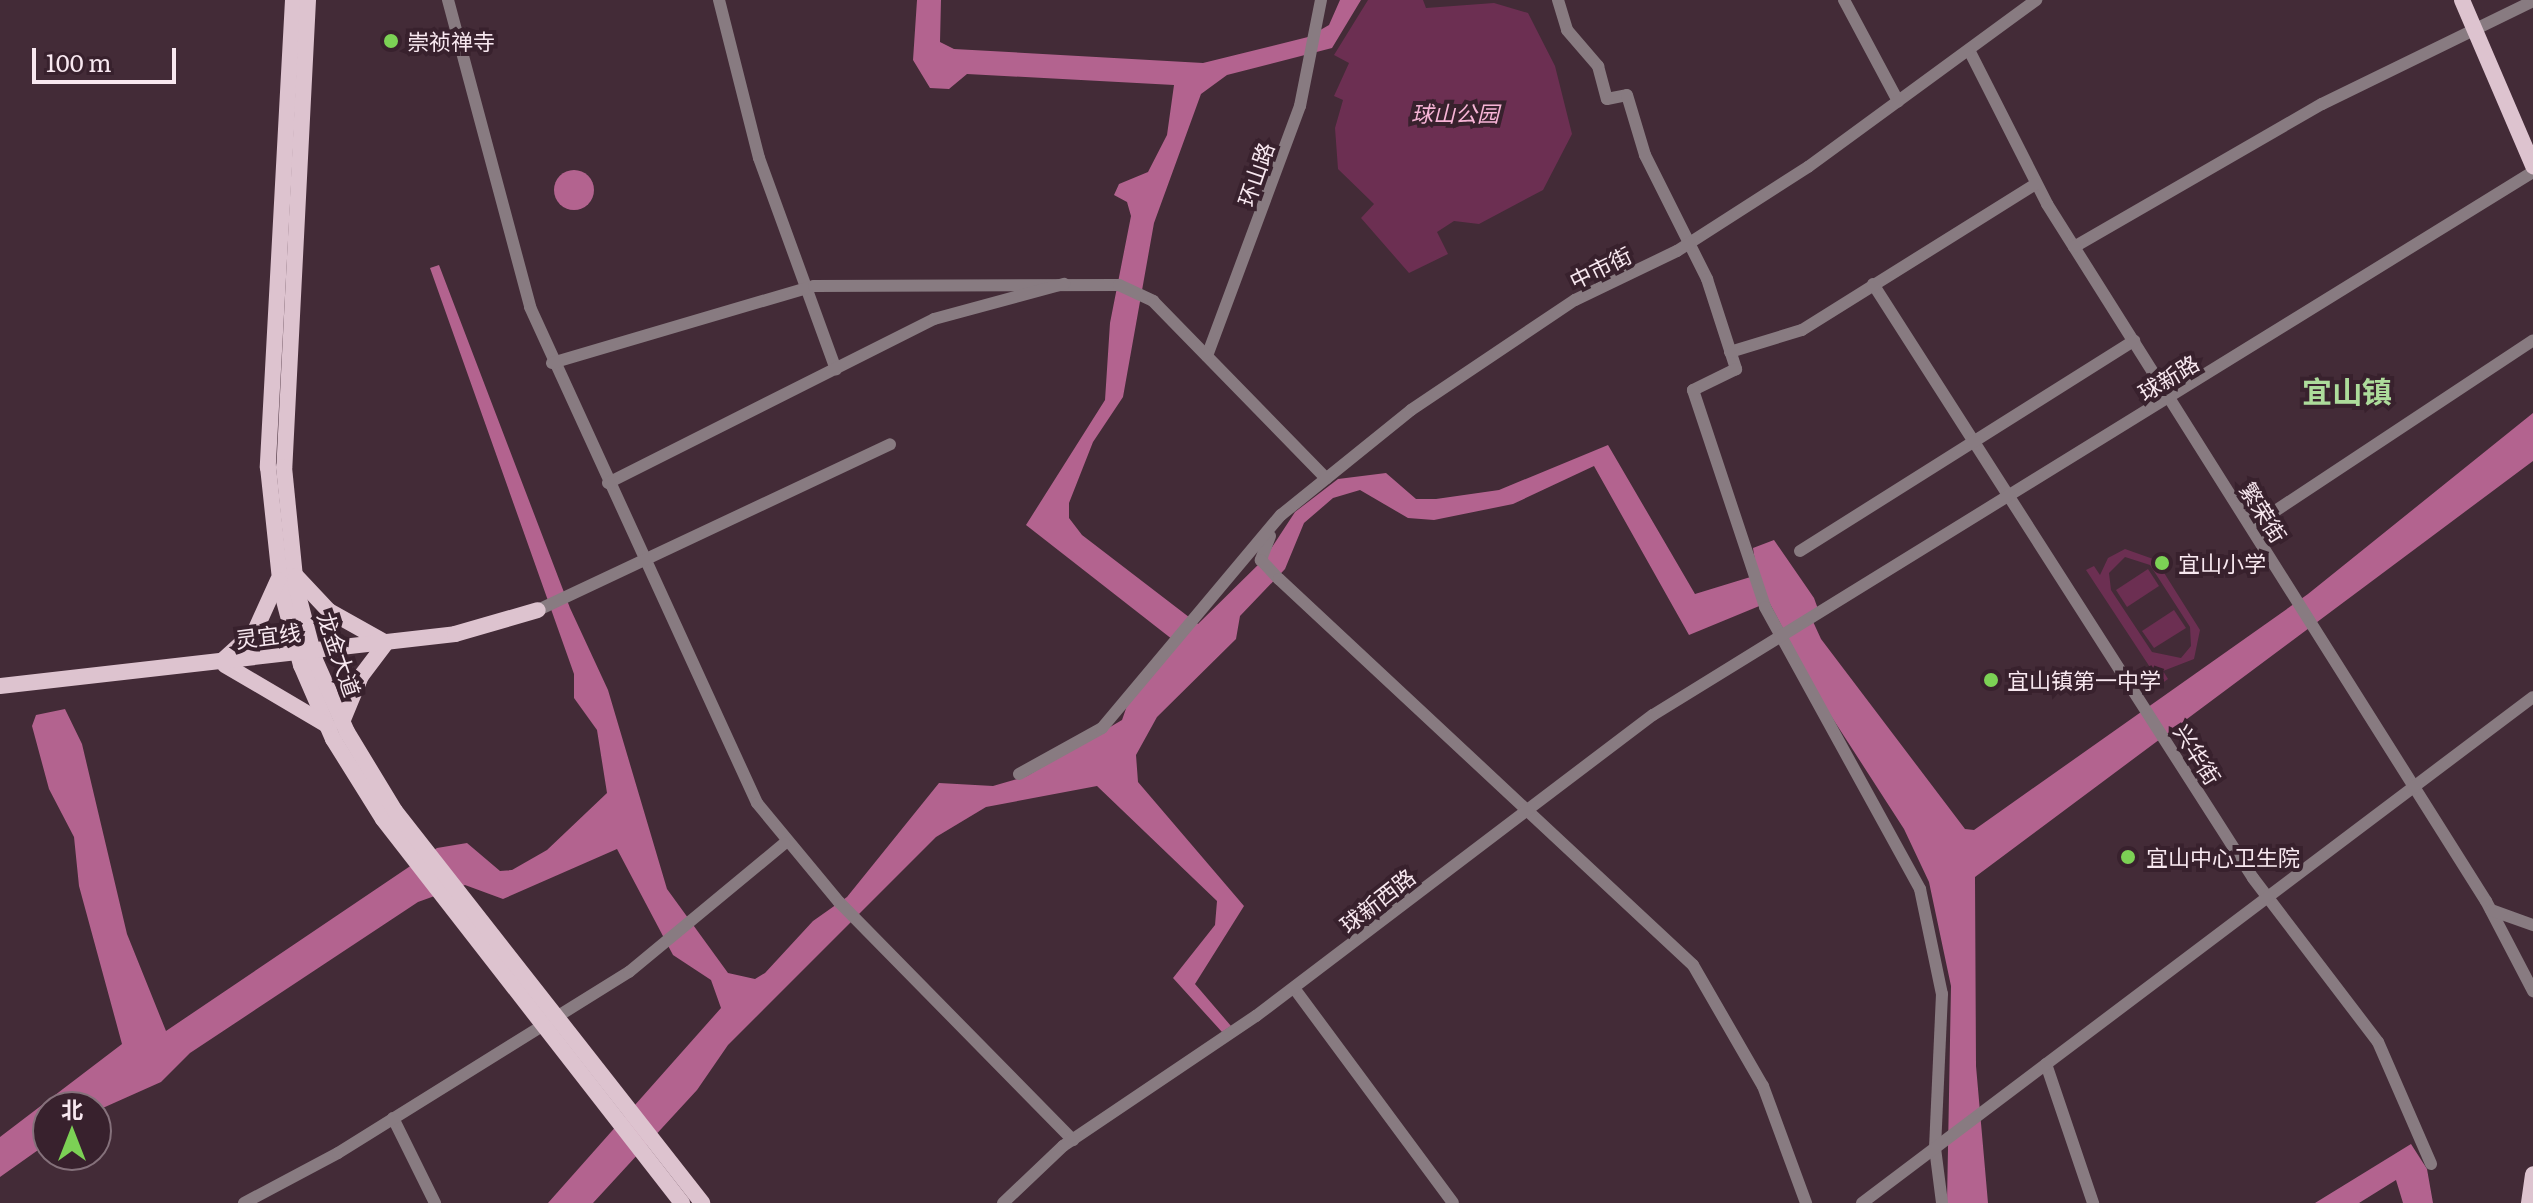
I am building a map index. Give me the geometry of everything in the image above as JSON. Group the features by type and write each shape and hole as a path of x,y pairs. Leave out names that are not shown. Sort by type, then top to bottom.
{"main road":[{"name":"龙金大道","path":"293,0 269,444 286,573 305,653 334,723 416,850 669,1174 702,1203"},
{"name":"龙金大道","path":"286,573 284,445 308,0"},
{"path":"2462,0 2533,169"},
{"path":"286,573 320,603 386,643 361,676 334,723 220,663 261,621 286,573"},
{"name":"灵宜线","path":"0,686 473,632 538,610"},
{"name":"龙金大道","path":"669,1174 682,1203"},
{"path":"2529,1203 2533,1174"}],"street":[{"path":"448,0 506,232 552,363 749,787 785,843 839,902 1073,1140"},
{"path":"719,0 753,137 836,369"},
{"name":"环山路","path":"1207,356 1313,63 1321,0"},
{"path":"1558,0 1567,30 1598,66 1607,99 1627,95 1645,155 1690,243 1730,352 1731,376 1693,390 1765,607 1898,838 1920,889 1942,994 1942,1203"},
{"path":"1844,0 1898,101"},
{"name":"中市街","path":"1298,502 1499,347 1690,243 1898,101 2036,0"},
{"path":"2074,247 2473,26 2533,1"},
{"name":"繁荣街","path":"1969,50 2036,184 2491,910 2533,991"},
{"name":"球新路","path":"1782,640 2171,399 2533,169"},
{"path":"1730,352 1802,330 2036,184"},
{"path":"552,363 806,287 1071,281 1119,285 1141,293 1326,478"},
{"path":"608,483 942,316 1071,281"},
{"name":"兴华街","path":"1873,284 2266,897 2383,1050 2431,1164"},
{"path":"2251,527 2533,340"},
{"path":"1800,551 2134,341"},
{"path":"538,610 890,444"},
{"path":"1298,502 1263,545 1261,560 1525,811 1649,918 1699,973 1763,1086 1806,1203"},
{"path":"1019,774 1102,728 1172,639 1298,502"},
{"name":"球新西路","path":"1003,1203 1073,1140 1139,1102 1653,715 1782,640"},
{"path":"1862,1203 2533,697"},
{"path":"244,1203 393,1118 550,1022 663,945 785,843"},
{"path":"2491,910 2533,925"},
{"path":"1294,988 1453,1203"},
{"path":"2046,1064 2093,1203"},
{"path":"393,1118 435,1203"}],"green space":[{"name":"球山公园","path":"1368,0 1423,0 1426,8 1494,3 1528,13 1555,66 1572,134 1543,190 1479,224 1454,221 1437,232 1448,254 1409,273 1361,218 1374,204 1338,169 1335,128 1343,100 1334,96 1349,63 1334,55"},
{"path":"2125,549 2156,560 2200,630 2194,659 2163,671 2168,679 2161,684 2086,570 2094,566 2100,575 2108,558","holes":["2125,557 2150,565 2190,627 2191,646 2181,658 2152,652 2111,590 2109,573"]},
{"path":"2148,569 2159,586 2127,607 2116,590"},
{"path":"2174,610 2186,628 2154,648 2142,631"}],"shaded area":[{"path":"917,0 941,0 940,42 954,49 1203,63 1308,37 1329,25 1340,0 1361,0 1332,48 1227,75 1201,94 1154,223 1123,397 1093,442 1069,503 1069,518 1082,535 1198,624 1265,558 1295,512 1338,479 1386,473 1416,499 1436,499 1499,490 1608,445 1695,594 1757,575 1753,548 1774,540 1814,598 1818,609 1810,615 1821,639 1965,829 1974,830 2308,594 2533,413 2533,461 1975,877 1976,1066 1988,1203 1947,1203 1951,986 1929,882 1904,829 1822,702 1769,602 1689,635 1594,466 1513,504 1434,520 1408,518 1360,490 1333,498 1304,523 1285,569 1240,616 1236,639 1157,717 1136,755 1138,782 1244,906 1195,984 1231,1026 1222,1032 1173,978 1215,925 1217,901 1097,786 986,807 936,837 728,1045 697,1090 593,1203 548,1203 721,1008 711,980 673,955 617,849 503,899 465,885 418,902 190,1053 161,1082 112,1104 112,1091 60,1091 122,1044 79,886 74,837 49,789 32,726 36,715 65,709 82,744 127,934 166,1031 437,848 467,843 500,871 512,870 547,850 607,793 597,730 574,698 574,674 430,268 439,265 570,608 608,690 667,889 728,973 755,979 765,973 813,921 847,897 939,783 993,786 1027,776 1122,720 1129,700 1177,643 1026,525 1105,400 1110,323 1131,216 1127,202 1114,195 1119,184 1148,172 1167,135 1174,85 967,74 949,89 930,88 913,60"},
{"path":"574,170 588,176 594,190 588,204 574,210 560,204 554,190 560,176"},
{"path":"32,1113 32,1154 0,1177 0,1137"},
{"path":"2411,1144 2427,1169 2433,1203 2403,1203 2396,1180 2359,1203 2315,1203"}],"place":[{"name":"崇祯禅寺","path":"391,41"},
{"name":"宜山小学","path":"2162,563"},
{"name":"宜山镇第一中学","path":"1991,680"},
{"name":"宜山中心卫生院","path":"2128,857"}],"district":[{"name":"宜山镇","path":"2347,390"}]}
